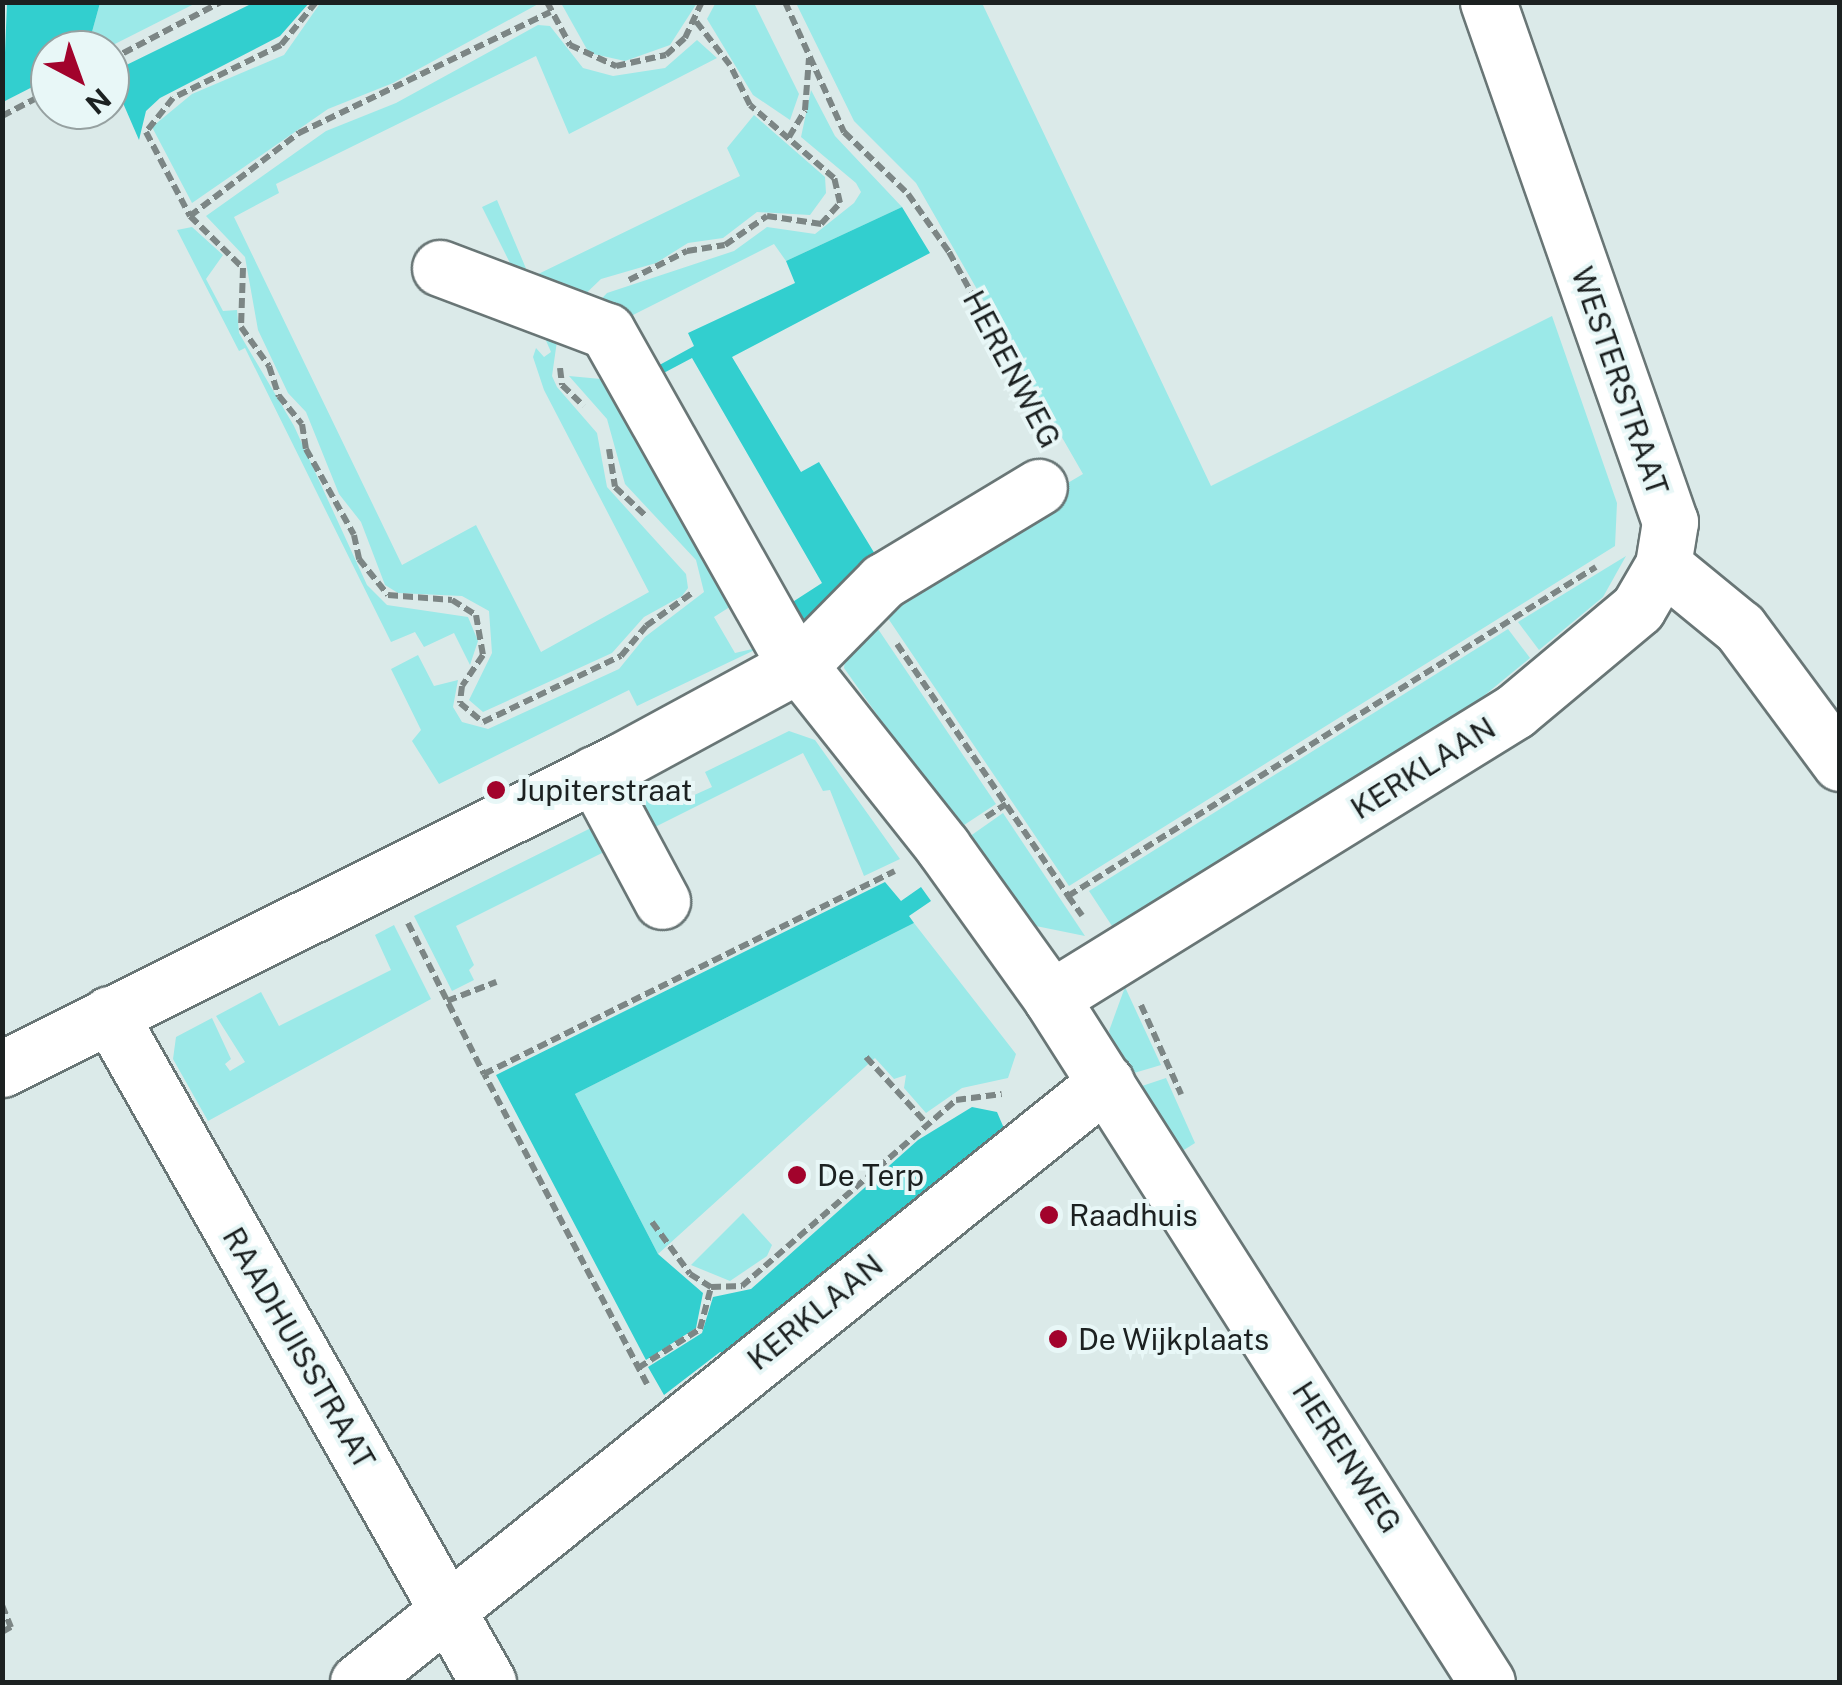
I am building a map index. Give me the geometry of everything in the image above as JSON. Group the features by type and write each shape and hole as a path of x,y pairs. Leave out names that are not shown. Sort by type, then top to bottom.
{"street":[{"name":"WESTERSTRAAT","path":"1488,2 1666,544"},
{"path":"440,268 607,331 787,650 803,662 942,846 1106,1082"},
{"name":"HERENWEG","path":"803,662 883,581 1039,487"},
{"path":"1666,544 1740,628 1840,763"},
{"name":"KERKLAAN","path":"1051,998 1515,711 1638,608 1666,544"},
{"path":"2,1069 594,774 803,662"},
{"path":"594,774 662,901"},
{"name":"RAADHUISSTRAAT","path":"108,1014 488,1682"},
{"name":"KERKLAAN","path":"358,1682 1106,1082"},
{"name":"HERENWEG","path":"1106,1082 1487,1682"}],"path":[{"path":"130,50 221,2"},
{"path":"316,2 281,45 173,98 147,125 190,216 244,268 241,327 302,424 306,449 379,590 396,598 452,600 476,616 482,656 460,695 469,716 491,721 621,656 646,626 683,606 694,581"},
{"path":"547,2 570,45 616,66 666,55 695,20 702,2"},
{"name":"HERENWEG","path":"784,2 844,132 908,194 948,252 1060,455 1058,469 1039,487"},
{"path":"190,216 299,134 550,12"},
{"path":"591,412 562,385 558,358 586,299 607,286 650,274 687,251 725,245 756,220 812,226 830,218 840,202 834,178 750,105 730,65 695,20"},
{"path":"789,137 804,110 809,56"},
{"path":"2,116 30,101"},
{"path":"608,442 615,488 656,525"},
{"path":"1068,896 1666,544"},
{"path":"866,598 1114,960 1185,1104"},
{"path":"484,1074 942,846 1006,804"},
{"path":"385,878 670,1430"},
{"path":"447,1001 496,982"},
{"path":"866,1057 927,1124"},
{"path":"652,1222 680,1266 712,1287 732,1290 754,1279 956,1100 1010,1094"},
{"path":"638,1368 700,1329 712,1287"},
{"path":"2,1604 11,1627 2,1632"}],"shaded area":[{"path":"321,2 540,3 393,83 328,109 192,203 152,127 192,94 284,55"},
{"path":"697,2 670,45 625,61 589,53 561,3"},
{"path":"716,2 754,3 799,94 790,120 753,95 707,19"},
{"path":"7,3 100,3 93,30 30,30 30,88 3,102"},
{"path":"100,3 196,3 130,36 130,30 93,30"},
{"path":"253,3 309,3 280,36 160,98 146,111 139,140 130,119 130,63"},
{"path":"796,3 982,3 1211,486 1552,316 1617,503 1615,546 1069,886 877,602 888,589 1083,474 916,183 854,121"},
{"path":"538,25 550,26 583,68 613,76 665,68 697,40 717,58 569,134 536,56 276,184 279,193 234,217 402,565 476,525 541,652 649,592 544,390 533,357 536,348 544,357 551,352 544,336 557,341 552,376 557,387 597,433 607,487 686,574 688,588 682,596 644,617 612,653 483,712 469,700 492,653 489,611 462,596 398,593 385,585 361,522 339,494 306,412 288,393 258,330 245,257 206,216 326,131 396,103"},
{"path":"811,90 835,136 902,207 786,261 774,244 629,317 594,307 607,293 734,251 767,227 815,234 854,203 861,192 856,183 801,137"},
{"path":"754,115 825,177 826,193 810,215 757,212 723,238 688,243 656,263 601,279 578,301 518,279 482,207 497,200 530,278 740,176 727,148"},
{"path":"902,207 930,253 732,357 801,472 819,462 881,564 802,627 791,603 822,583 692,358 658,376 654,368 694,346 688,333 795,283 786,261"},
{"path":"192,227 223,255 206,279 223,311 237,310 239,333 294,426 367,585 387,605 468,617 478,641 470,665 454,633 424,647 415,632 391,642 245,348 239,351 177,230"},
{"path":"569,376 601,379 685,516 736,603 714,617 735,653 761,647 637,706 629,690 439,784 412,741 421,730 391,669 418,655 434,686 458,680 453,707 462,722 488,729 619,669 645,637 704,592 696,560 625,484 607,419"},
{"path":"1626,556 1603,597 1539,650 1518,622"},
{"path":"874,623 996,804 958,829 844,668 847,648"},
{"path":"1508,629 1530,658 1480,699 1112,926 1089,891"},
{"path":"789,731 815,740 900,859 864,876 830,790 823,791 803,753 647,831 635,806 673,787 681,801 712,787 705,772"},
{"path":"1003,813 1085,936 1031,925 966,839"},
{"path":"601,823 614,847 456,926 474,965 469,970 474,980 452,991 414,916"},
{"path":"885,882 901,901 921,887 931,901 909,916 914,923 575,1094 658,1254 703,1293 696,1328 646,1360 496,1075"},
{"path":"914,923 1016,1054 1008,1078 962,1088 926,1113 904,1088 906,1075 894,1079 875,1058 658,1254 575,1094"},
{"path":"394,925 431,999 208,1121 173,1059 176,1037 212,1018 231,1059 225,1064 230,1071 245,1062 216,1016 261,992 279,1026 391,970 375,935"},
{"path":"1125,987 1161,1065 1124,1076 1109,1031"},
{"path":"1166,1078 1195,1143 1176,1155 1133,1089"},
{"path":"972,1107 997,1112 1006,1133 732,1354 720,1352 664,1395 648,1367 702,1333 713,1297 751,1289 918,1140"},
{"path":"743,1213 772,1245 767,1256 730,1281 691,1265"}],"place":[{"name":"Jupiterstraat","path":"496,790"},
{"name":"De Terp","path":"797,1175"},
{"name":"Raadhuis","path":"1049,1215"},
{"name":"De Wijkplaats","path":"1058,1339"}]}
